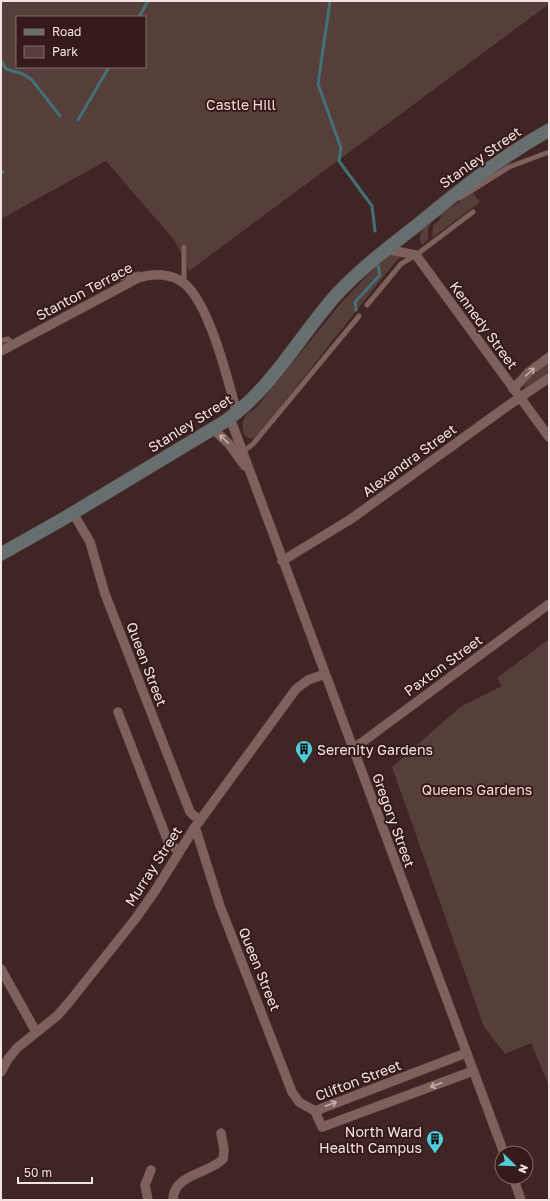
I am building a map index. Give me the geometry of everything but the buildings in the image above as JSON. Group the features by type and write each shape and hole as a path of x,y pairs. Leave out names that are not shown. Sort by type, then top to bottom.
{"main road":[{"name":"Stanley Street","path":"1,554 73,513 234,415 260,390 336,295 384,249 432,213 470,181 518,148 549,130"}],"street":[{"path":"384,249 416,255"},
{"name":"Kennedy Street","path":"416,255 549,438"},
{"name":"Stanton Terrace","path":"1,351 138,278 151,274 168,276 184,283"},
{"name":"Gregory Street","path":"184,283 197,300 208,323 220,356 250,474 501,1145"},
{"path":"513,389 529,372 549,357"},
{"name":"Alexandra Street","path":"282,561 351,519 549,378"},
{"name":"Gregory Street","path":"213,429 229,444 250,474"},
{"name":"Queen Street","path":"73,513 90,542 105,594 190,812 197,824 220,906 277,1049 292,1092 299,1102 315,1111"},
{"name":"Paxton Street","path":"353,749 549,604"},
{"name":"Murray Street","path":"1,1072 8,1059 17,1048 58,1015 70,1002 148,901 197,824 296,689 306,681 325,674"},
{"path":"118,712 166,839 179,851"},
{"path":"1,969 36,1032"},
{"name":"Clifton Street","path":"466,1053 315,1111 322,1127 473,1071"},
{"path":"173,1200 174,1192 184,1180 223,1159 224,1150 221,1133"},
{"path":"148,1200 145,1185 151,1170"},
{"path":"516,1185 521,1200"}],"lane":[{"name":"Stanley Street","path":"432,213 478,188 509,167 549,152"},
{"path":"367,305 401,264 416,255 473,212"},
{"path":"184,247 184,283"},
{"path":"105,280 151,274"},
{"path":"244,451 253,444 359,316"},
{"path":"1,342 8,339 13,344"}],"green space":[{"name":"Castle Hill","path":"1,1 549,1 549,4 189,271 175,241 106,161 1,219"},
{"path":"473,193 480,202 432,238 433,226 442,217 440,214"},
{"path":"431,222 428,230 428,240 422,245 420,238 421,232"},
{"path":"388,254 403,255 396,261 257,436 251,439 245,436 243,424 245,416 255,409 341,303"},
{"path":"549,360 549,372 527,387 523,387 529,377"},
{"name":"Queens Gardens","path":"549,639 549,1086 531,1043 505,1054 484,1027 392,767 460,707 502,686 497,678"}],"waterway":[{"path":"140,16 148,1"},
{"path":"330,1 318,84 341,148 339,161 372,206 375,231"},
{"path":"1,60 6,69 23,74 32,80 60,116"},
{"path":"78,120 108,68"},
{"path":"356,310 355,302 380,275 378,265"}],"place":[{"name":"Serenity Gardens","path":"304,764"},
{"name":"North Ward Health Campus","path":"435,1154"}]}
